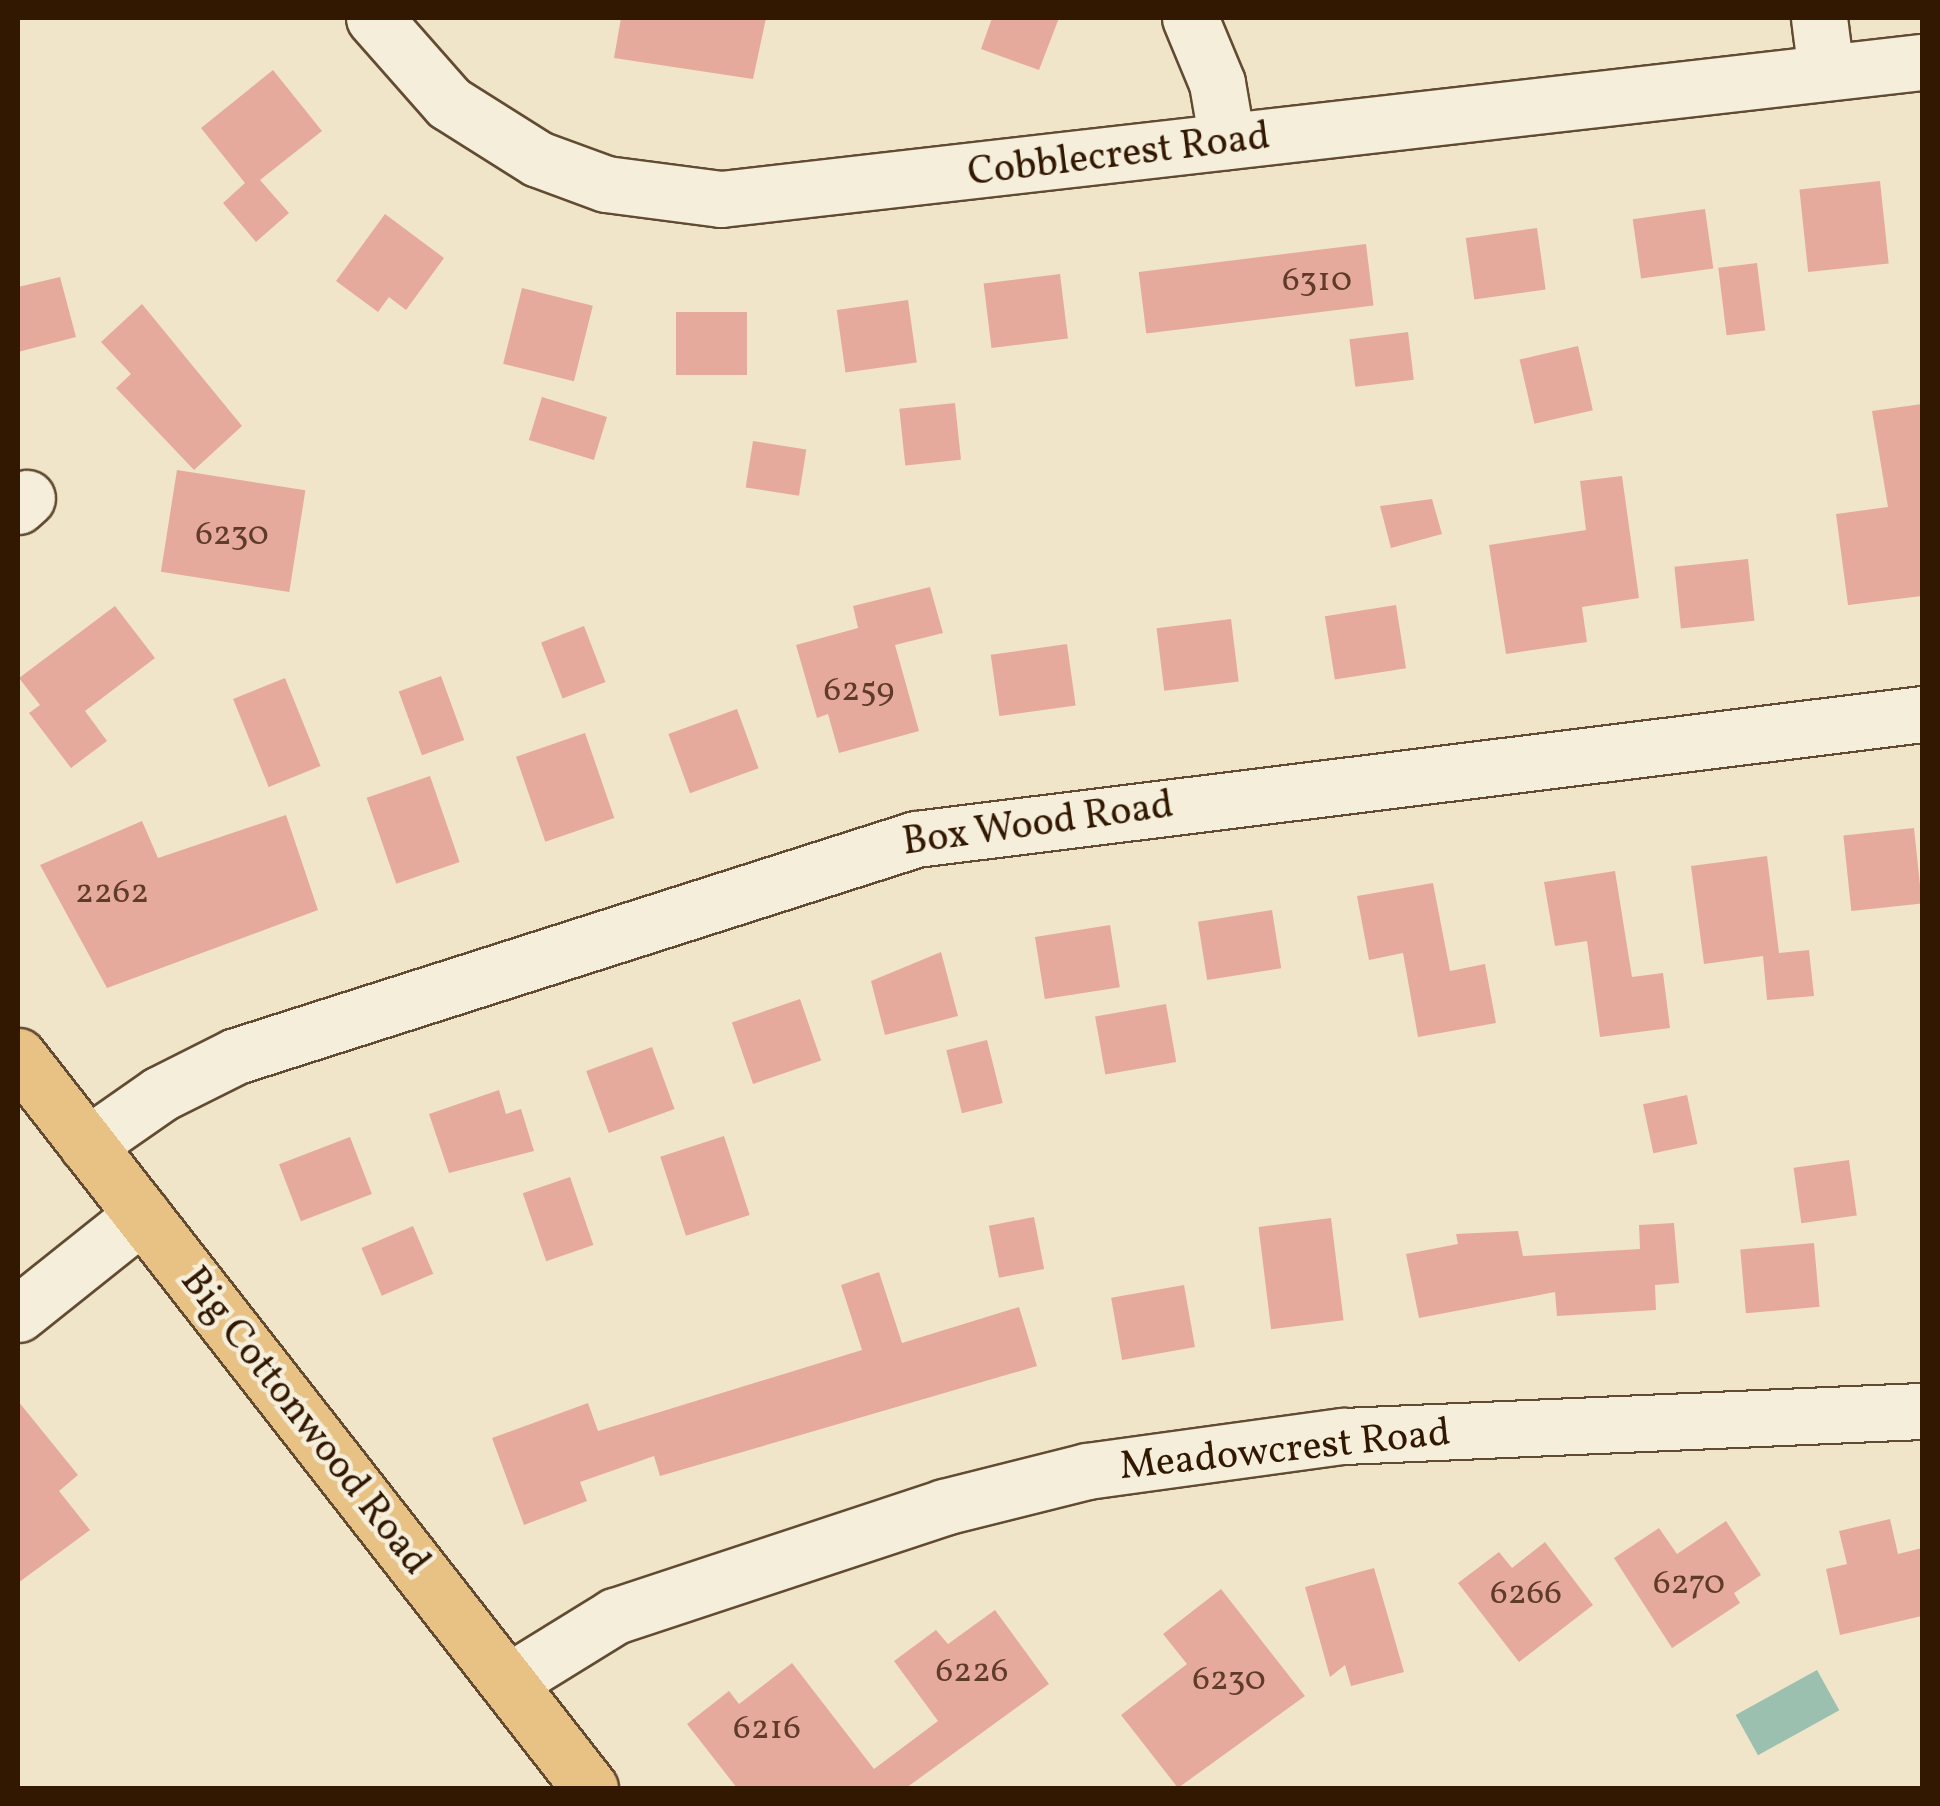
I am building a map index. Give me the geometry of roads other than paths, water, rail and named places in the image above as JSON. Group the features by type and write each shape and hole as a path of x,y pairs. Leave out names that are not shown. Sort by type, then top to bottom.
{"main road":[{"name":"Big Cottonwood Road","path":"18,1056 590,1788"}],"street":[{"name":"Cobblecrest Road","path":"374,18 420,75 478,124 571,174 643,192 806,196 1227,141 1922,62"},
{"path":"1190,18 1217,82 1227,141"},
{"path":"1819,18 1826,73"},
{"name":"Box Wood Road","path":"88,1146 160,1094 236,1056 916,838 1922,714"},
{"path":"18,1314 142,1215"},
{"name":"Meadowcrest Road","path":"508,1682 614,1616 944,1507 1087,1471 1344,1436 1922,1411"}]}
